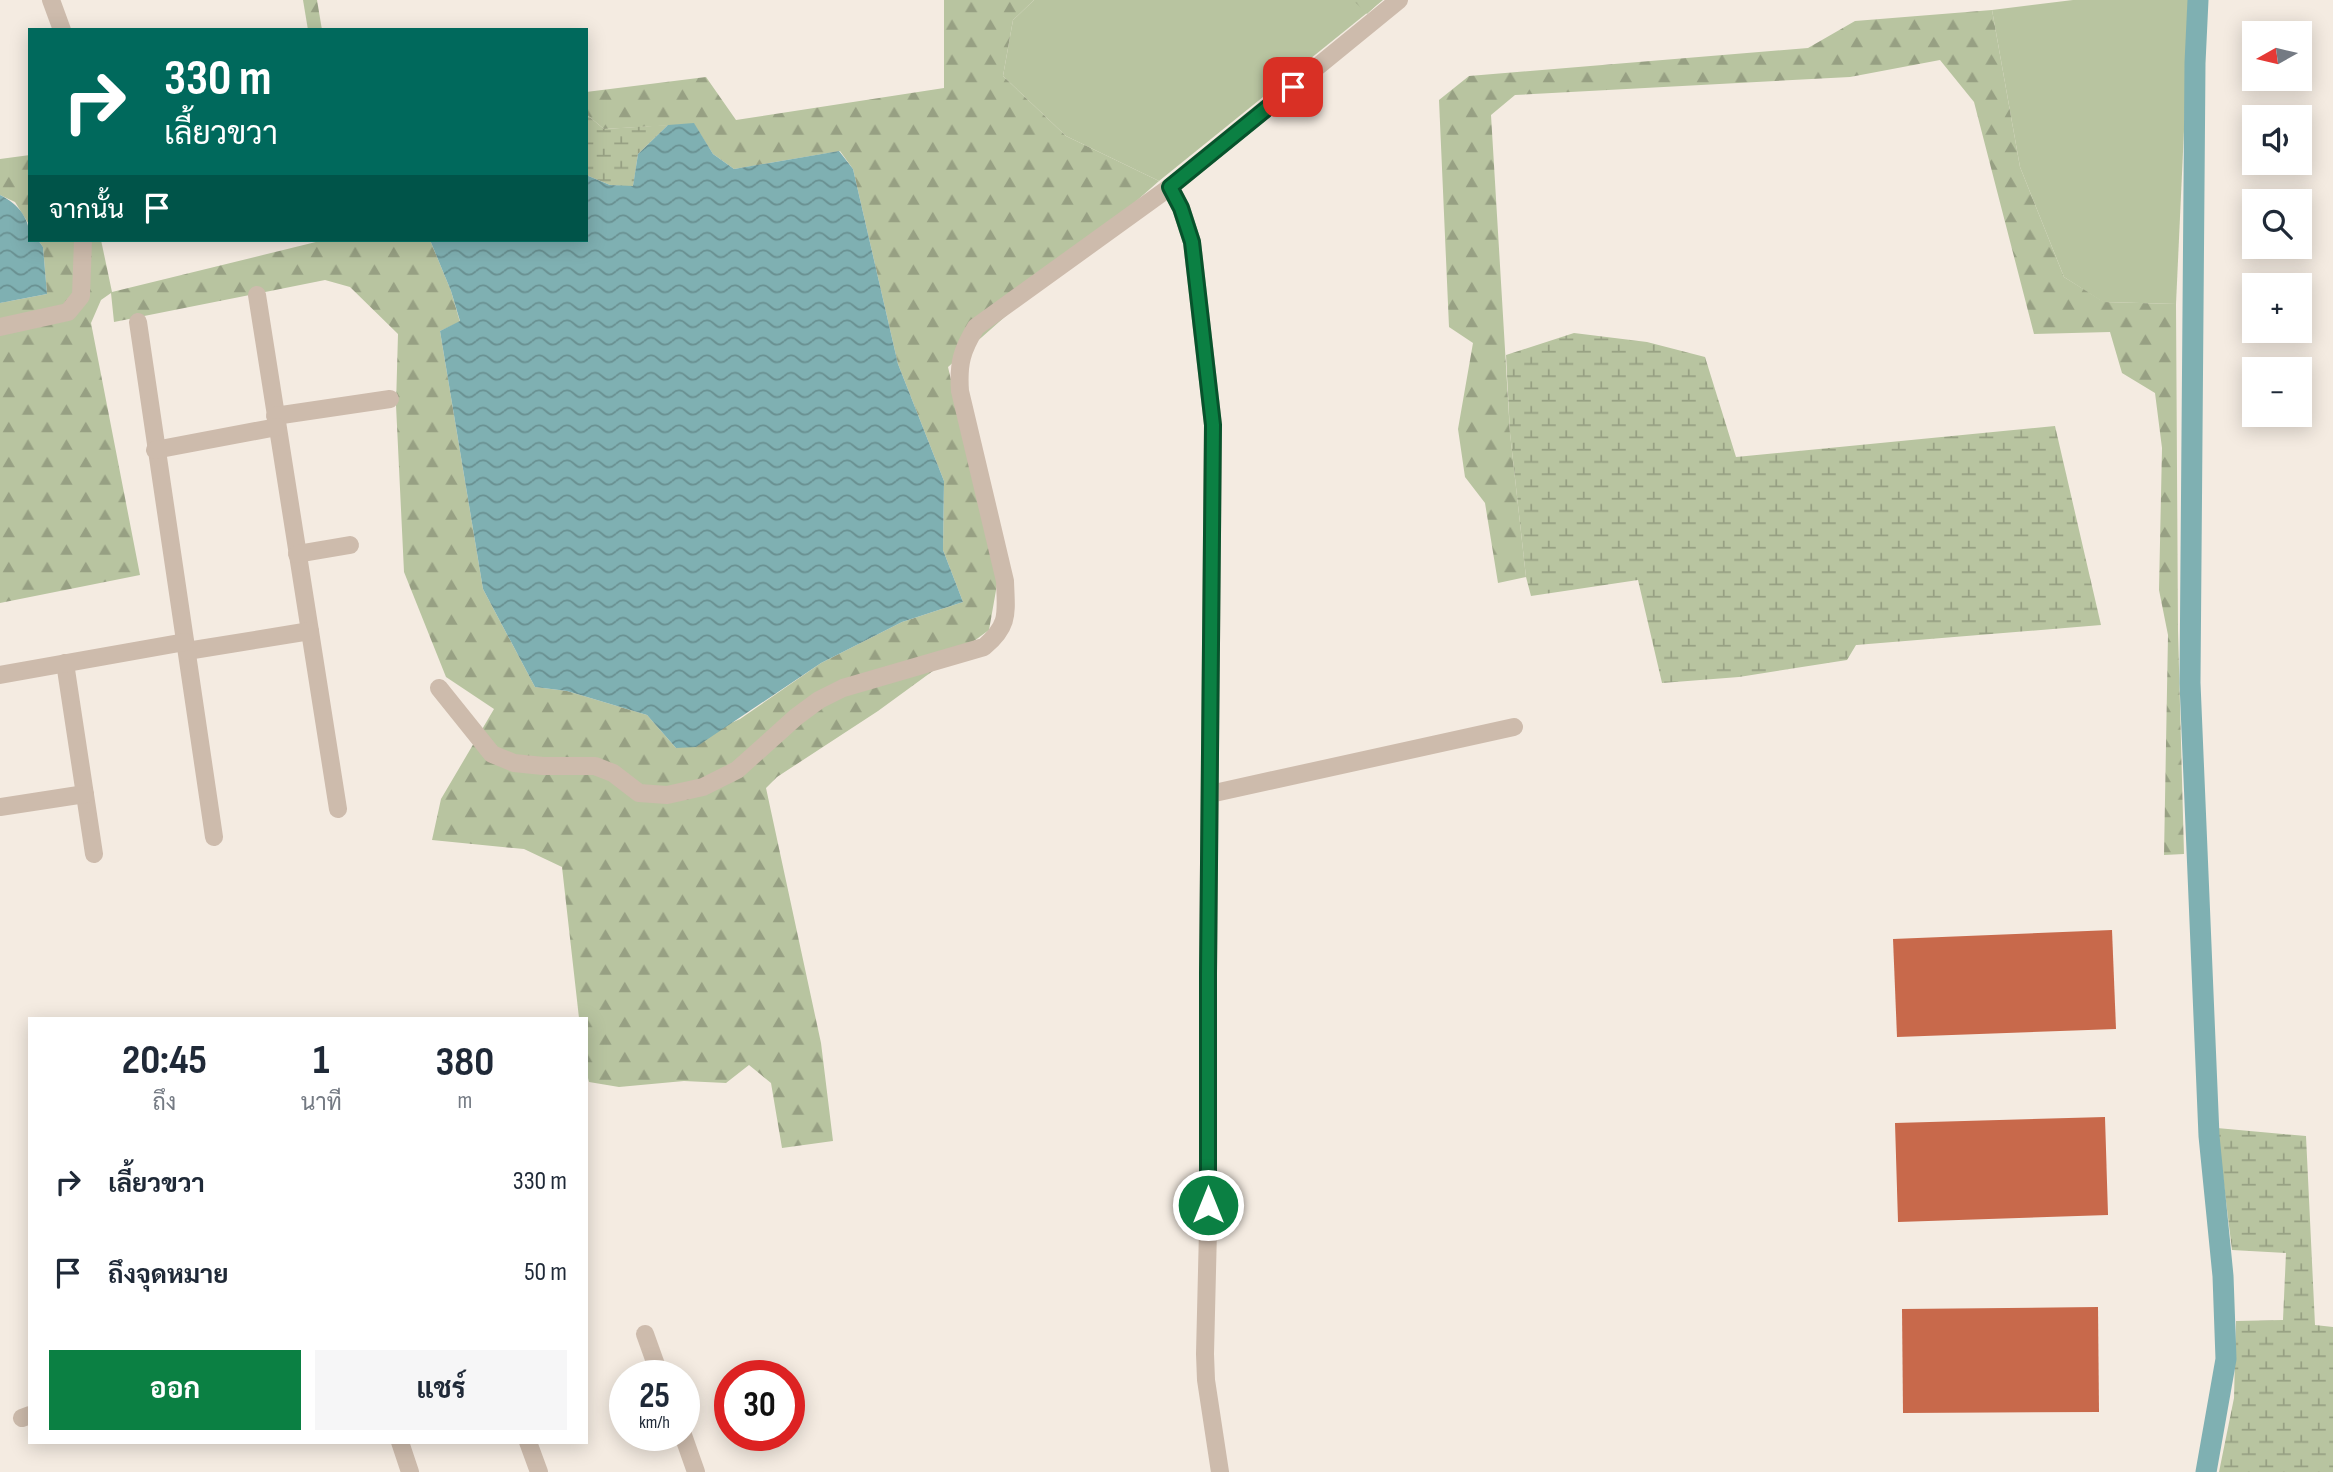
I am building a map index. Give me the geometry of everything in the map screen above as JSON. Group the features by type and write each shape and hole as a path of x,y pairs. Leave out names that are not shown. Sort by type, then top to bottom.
{"street":[{"path":"51,0 61,28"},
{"path":"439,688 492,754 514,763 543,766 595,765 612,773 639,793 667,795 703,787 737,770 796,717 819,700 843,688 984,646 1000,634 1006,612 1005,581 960,391 962,349 976,327 1170,187 1399,0"},
{"path":"1170,187 1181,208 1192,242 1213,425 1205,1354 1206,1381 1220,1472"},
{"path":"0,327 68,312 81,296 83,242"},
{"path":"257,295 338,809"},
{"path":"138,322 214,837"},
{"path":"155,450 390,399"},
{"path":"297,554 351,545"},
{"path":"0,675 65,663 310,631"},
{"path":"65,663 94,854"},
{"path":"1210,794 1514,727"},
{"path":"0,807 85,794"},
{"path":"645,1334 654,1360"},
{"path":"401,1444 410,1472"},
{"path":"529,1444 539,1472"},
{"path":"689,1451 696,1472"}],"green space":[{"path":"303,0 317,0 322,28 308,28"},
{"path":"944,0 1034,0 1013,20 1003,76 1066,136 1159,181 948,367 998,579 989,630 878,711 777,777 766,788 821,1043 833,1141 782,1148 771,1083 749,1065 726,1083 684,1081 619,1087 589,1082 588,1017 579,1017 562,867 524,849 432,840 441,799 494,709 446,677 404,572 396,405 398,334 350,287 325,280 114,322 111,293 101,300 91,323 140,575 0,603 0,303 47,294 43,247 39,242 101,242 112,292 316,242 431,242 451,291 460,322 440,331 483,589 535,687 567,691 647,715 676,748 740,719 821,663 902,622 963,602 943,550 944,481 898,364 853,169 840,151 734,169 713,154 694,124 604,129 588,116 588,92 706,77 736,120 944,88"},
{"path":"1034,0 1383,0 1159,181 1066,136 1003,76 1013,20"},
{"path":"1353,0 1382,0 1367,14"},
{"path":"2073,0 2190,0 2176,304 2103,302 2064,277 2020,167 1992,10"},
{"path":"1992,10 2020,167 2064,277 2104,302 2176,304 2178,631 2184,854 2164,855 2168,635 2159,590 2162,448 2155,393 2122,373 2110,332 2034,334 1974,102 1940,60 1850,77 1515,95 1491,115 1510,433 1526,577 1498,583 1485,503 1465,477 1458,429 1473,343 1449,327 1439,100 1469,76 1808,48 1855,21"},
{"path":"588,116 604,129 668,125 638,154 633,187 610,185 588,176"},
{"path":"28,155 28,223 15,202 0,195 0,159"},
{"path":"1574,333 1647,342 1705,357 1736,457 2055,426 2101,625 1856,645 1847,660 1739,677 1662,683 1638,580 1531,596 1526,577 1510,433 1506,355"},
{"path":"2217,1128 2306,1136 2315,1325 2333,1327 2333,1472 2219,1472 2234,1398 2236,1321 2283,1320 2286,1253 2232,1250"}],"water":[{"path":"694,123 713,154 734,169 839,151 853,169 898,364 944,481 943,550 963,602 902,622 821,663 696,747 676,748 647,715 567,691 535,687 483,589 440,331 460,321 431,242 588,242 588,176 610,185 633,186 638,154 668,125"},
{"path":"0,195 13,203 26,219 28,242 39,242 43,247 47,294 0,303"}],"building":[{"path":"2112,930 2116,1029 1897,1037 1893,939"},
{"path":"2105,1117 2108,1215 1898,1222 1895,1123"},
{"path":"2098,1307 2099,1412 1903,1413 1902,1309"}],"waterway":[{"path":"2198,0 2195,63 2190,683 2209,1136 2223,1276 2226,1359 2206,1472"}],"route":[{"path":"1208,1205 1213,425 1192,242 1181,208 1170,187 1293,87"}]}
